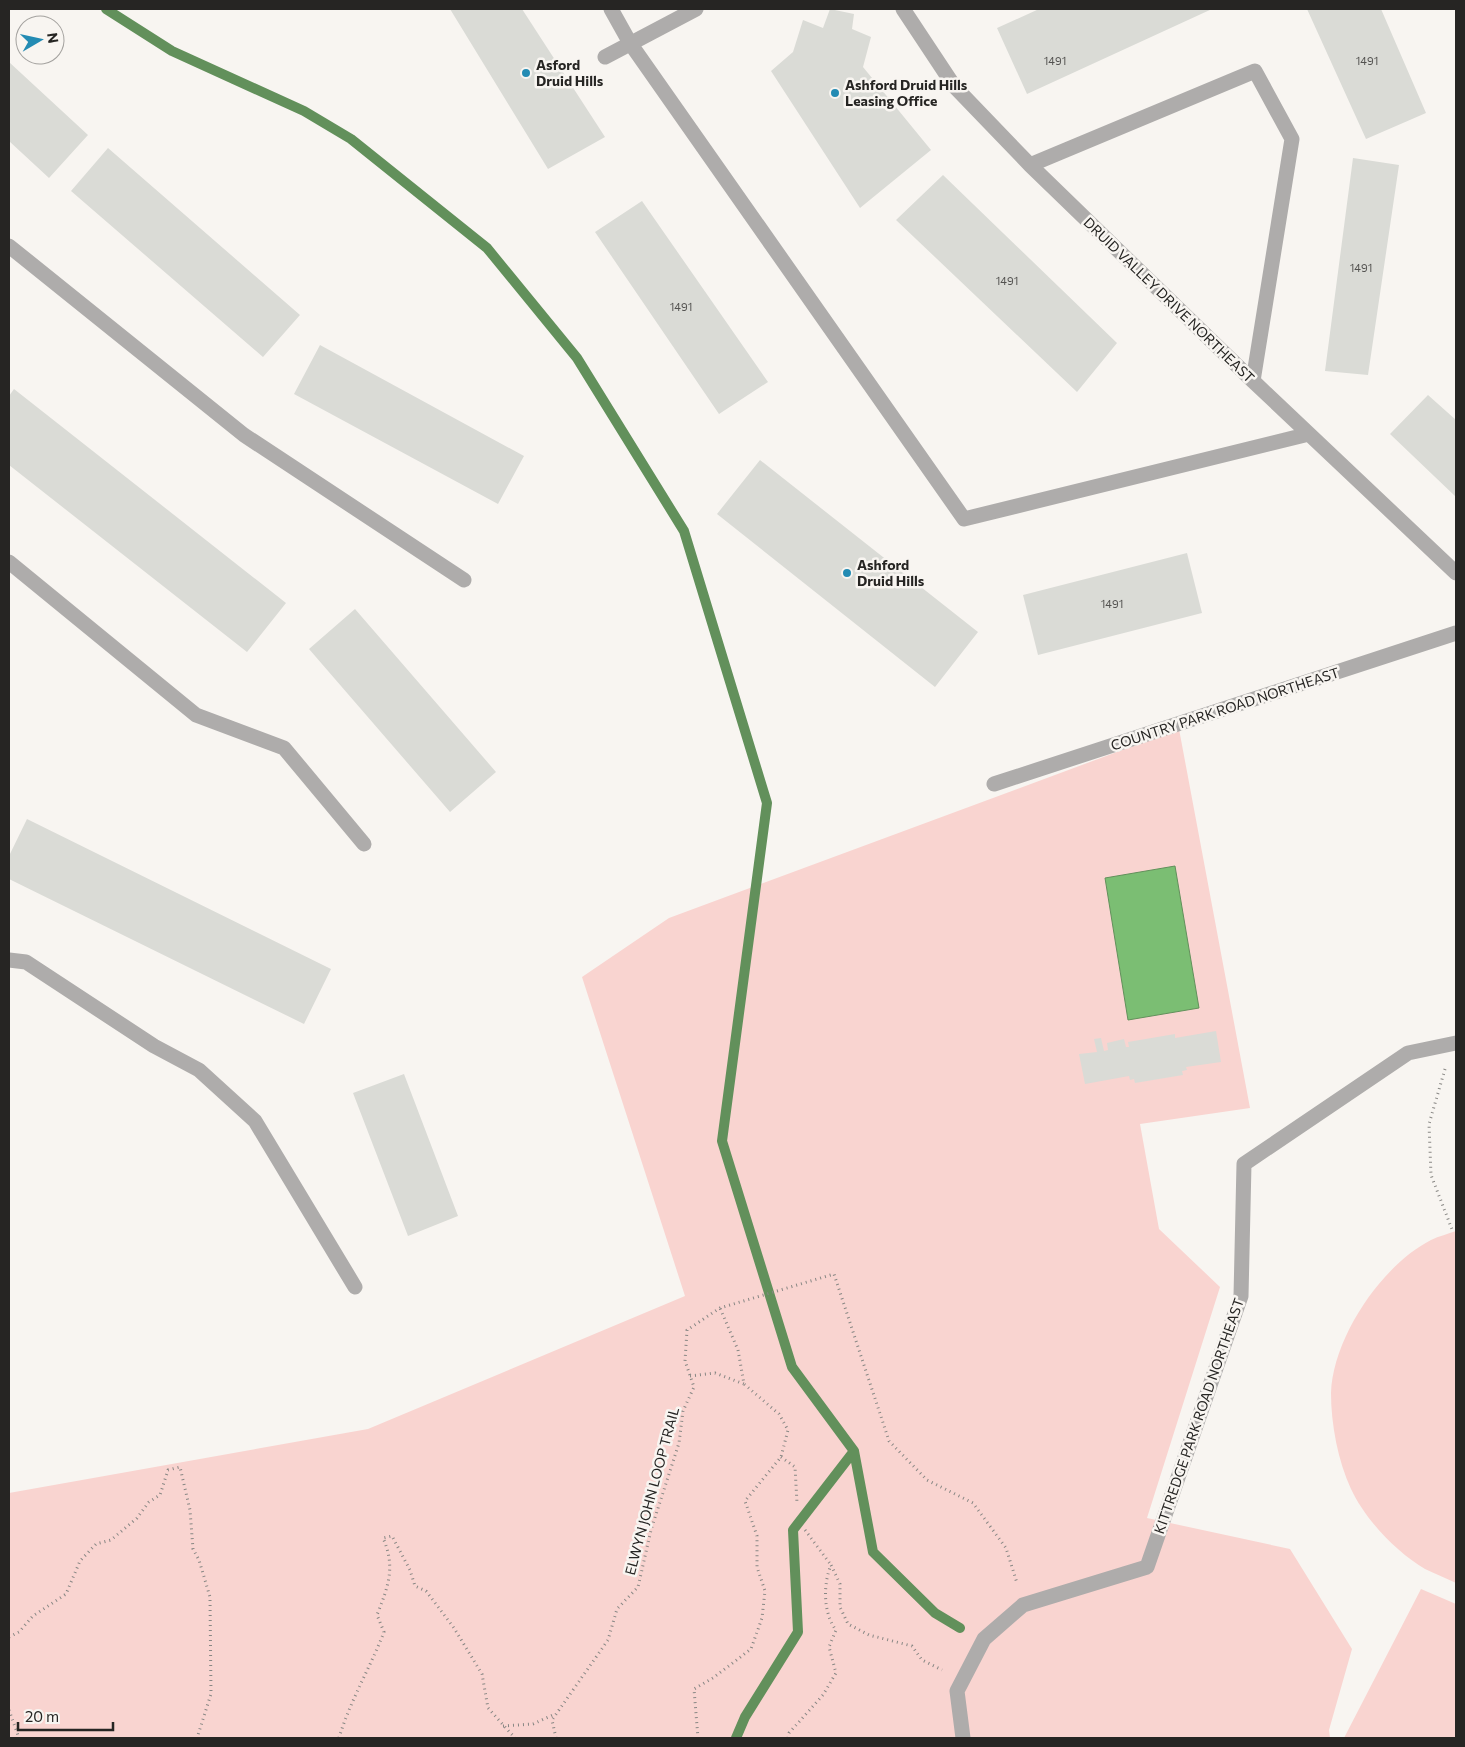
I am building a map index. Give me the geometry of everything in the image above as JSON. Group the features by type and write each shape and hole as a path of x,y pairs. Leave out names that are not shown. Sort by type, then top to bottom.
{"street":[{"path":"610,9 630,44 964,519 1309,434"},
{"path":"605,57 696,9"},
{"name":"DRUID VALLEY DRIVE NORTHEAST","path":"903,9 954,86 1030,165 1252,381 1456,573"},
{"path":"1030,165 1255,71 1292,139 1252,381"},
{"path":"9,246 244,435 464,580"},
{"path":"9,562 196,715 284,748 364,844"},
{"name":"COUNTRY PARK ROAD NORTHEAST","path":"994,784 1456,633"},
{"path":"9,960 26,962 154,1046 199,1070 255,1121 355,1287"},
{"name":"KITTREDGE PARK ROAD NORTHEAST","path":"957,1691 984,1639 1023,1605 1147,1566 1241,1296 1244,1164 1408,1053 1452,1044"},
{"path":"957,1691 963,1738"}],"path":[{"path":"1452,1044 1429,1124 1431,1175 1453,1232"},
{"name":"ELWYN JOHN LOOP TRAIL","path":"556,1714 608,1640 616,1609 638,1587 651,1530 679,1443 684,1411 694,1387 685,1361 687,1330 720,1308 834,1274 889,1441 927,1480 973,1503 1006,1548 1023,1605"},
{"path":"720,1308 738,1350 744,1384"},
{"path":"690,1376 715,1373 744,1384 779,1414 788,1430 781,1456 745,1501 757,1536 757,1567 766,1591 762,1618 751,1649 713,1678 694,1689 698,1738"},
{"path":"781,1456 795,1467 797,1504"},
{"path":"9,1637 19,1632 34,1616 66,1594 80,1561 96,1544 111,1540 137,1518 149,1502 160,1495 168,1470 180,1467 190,1510 193,1549 199,1560 210,1597 211,1694 197,1738"},
{"path":"805,1530 831,1565 840,1584 840,1607 848,1624 869,1635 912,1646 922,1660 940,1668 957,1691"},
{"path":"339,1738 354,1696 370,1668 384,1632 377,1615 390,1584 389,1552 383,1538 392,1536 410,1570 415,1586 426,1591 454,1628 482,1674 488,1708 515,1738"},
{"path":"788,1738 790,1733 823,1694 836,1673 829,1647 836,1630 830,1622 826,1606 825,1579 831,1565"},
{"path":"9,1710 19,1738"},
{"path":"503,1726 533,1724 556,1714"},
{"path":"556,1714 552,1720 556,1738"}],"shaded area":[{"path":"1179,729 1250,1108 1140,1124 1159,1229 1220,1287 1147,1518 1290,1549 1352,1649 1329,1730 1330,1738 9,1738 9,1493 368,1429 685,1296 582,977 669,918"},
{"path":"1175,866 1199,1008 1128,1020 1105,878"},
{"path":"1456,1231 1456,1583 1425,1569 1403,1554 1382,1534 1364,1512 1346,1478 1339,1454 1332,1417 1331,1393 1334,1371 1341,1349 1363,1305 1378,1285 1413,1251 1431,1240"},
{"path":"1421,1589 1456,1604 1456,1738 1344,1738"}],"building":[{"name":"Asford Druid Hills","path":"450,9 522,9 605,137 548,169"},
{"name":"Ashford Druid Hills Leasing Office","path":"830,9 854,14 852,29 871,37 863,67 931,150 860,208 771,71 793,52 803,20 823,28"},
{"path":"1039,9 1212,9 1027,94 997,28"},
{"path":"1307,9 1381,9 1426,113 1366,139"},
{"path":"9,62 88,135 49,178 9,141"},
{"path":"108,148 300,315 263,357 71,191"},
{"path":"1353,158 1399,165 1368,375 1325,371"},
{"path":"943,175 1117,343 1077,392 896,220"},
{"path":"642,201 768,382 719,414 595,232"},
{"path":"320,345 524,456 498,504 294,394"},
{"path":"14,389 286,603 247,652 9,465 9,396"},
{"path":"1428,395 1456,420 1456,497 1390,434"},
{"name":"Ashford Druid Hills","path":"760,460 978,632 935,687 717,514"},
{"path":"1187,553 1202,613 1038,655 1023,595"},
{"path":"355,609 496,772 450,812 309,649"},
{"path":"27,819 331,969 304,1024 9,879 9,856"},
{"path":"1216,1031 1221,1062 1186,1067 1187,1070 1182,1071 1183,1075 1135,1083 1134,1079 1130,1080 1129,1076 1085,1084 1079,1054 1097,1052 1094,1039 1101,1038 1104,1051 1108,1050 1107,1043 1124,1039 1126,1047 1129,1047 1128,1042 1175,1034 1175,1038"},
{"path":"404,1074 458,1216 408,1236 353,1093"}],"waterway":[{"path":"106,9 172,51 304,111 351,139 487,248 577,358 684,531 767,803 722,1141 792,1367 854,1451 793,1530 798,1632 745,1717 736,1738"},
{"path":"854,1451 873,1552 935,1613 960,1628"}],"place":[{"name":"Asford Druid Hills","path":"526,73"},
{"name":"Ashford Druid Hills Leasing Office","path":"835,93"},
{"name":"Ashford Druid Hills","path":"847,573"}]}
